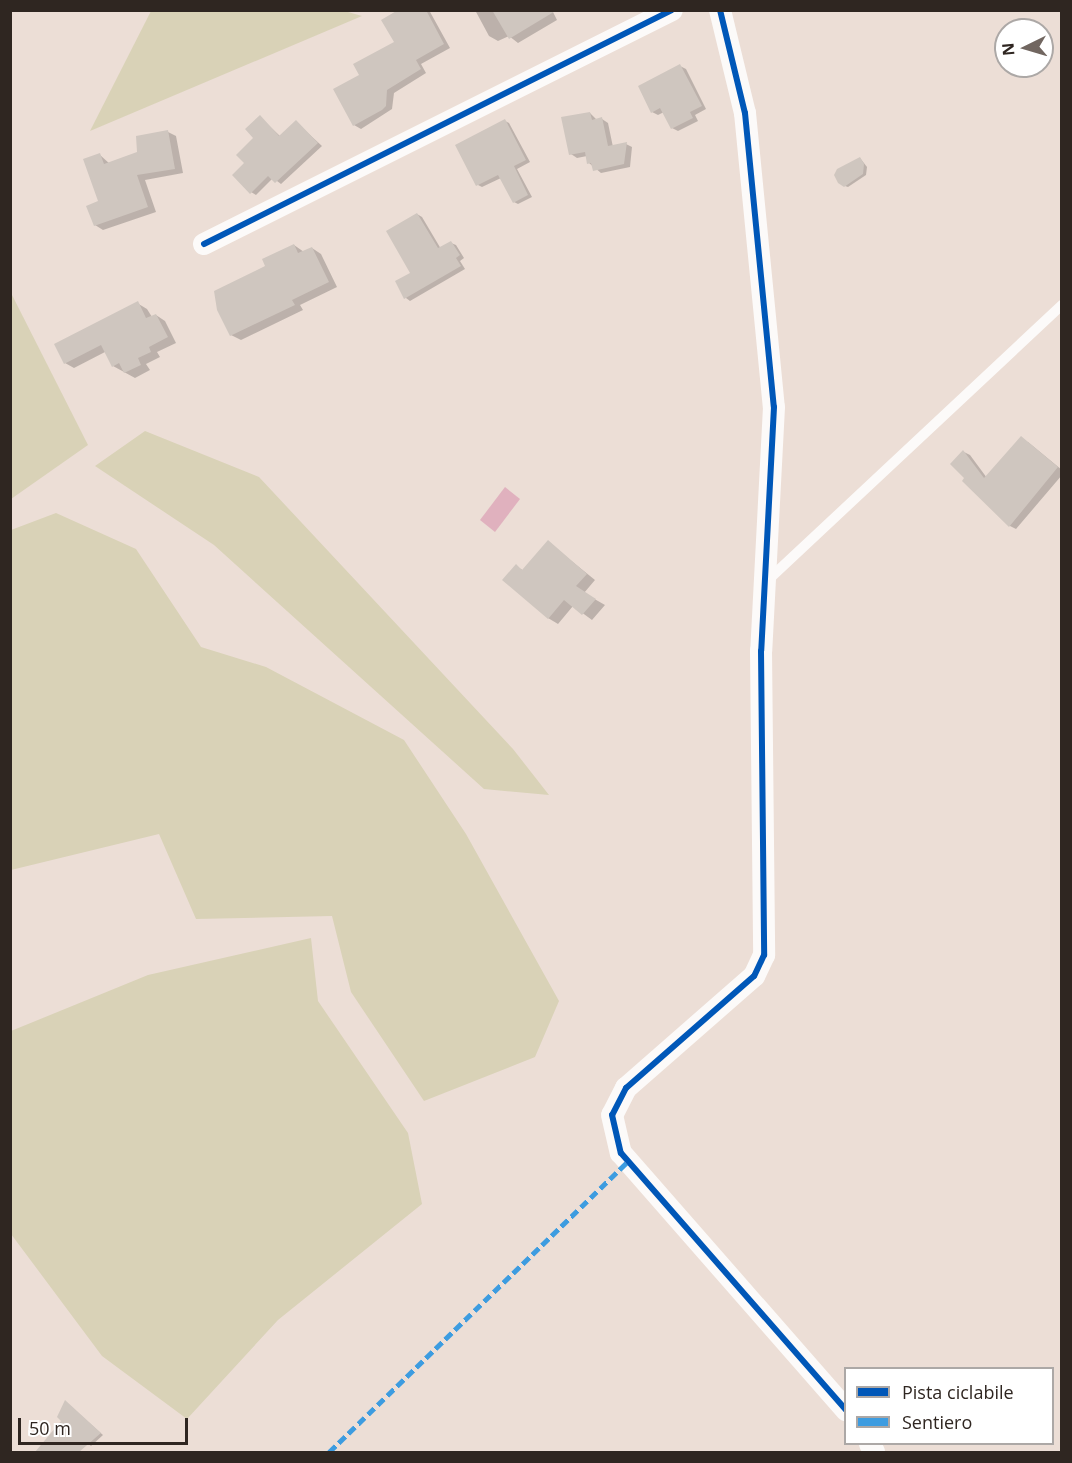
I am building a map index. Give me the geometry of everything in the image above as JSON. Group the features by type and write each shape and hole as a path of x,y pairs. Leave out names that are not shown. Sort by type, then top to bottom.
{"street":[{"path":"204,244 672,10"},
{"path":"720,10 744,114 774,407 761,651 764,955 754,976 626,1088 612,1115 621,1153 844,1408"}],"lane":[{"path":"765,582 1062,305"}],"shaded area":[{"path":"341,10 362,16 90,131 151,11"},
{"path":"11,293 88,445 10,499"},
{"path":"145,431 259,477 513,749 549,795 484,789 214,545 95,466"},
{"path":"505,487 520,499 495,532 480,520"},
{"path":"56,513 136,549 201,647 266,667 404,740 466,834 559,1001 535,1057 424,1101 351,992 332,916 196,919 159,834 11,870 11,530"},
{"path":"311,938 318,1001 408,1133 422,1204 278,1320 187,1419 102,1356 11,1234 11,1031 148,975"}],"building":[{"path":"398,10 426,10 444,44 416,60 421,69 387,90 386,106 382,110 353,126 333,89 359,75 353,64 394,42 381,20"},
{"path":"492,10 557,10 509,39"},
{"path":"680,64 702,106 690,112 693,118 671,129 660,108 651,113 638,86"},
{"path":"590,112 592,120 602,117 608,146 627,142 624,164 593,171 591,163 587,164 585,152 569,155 561,117"},
{"path":"260,115 279,136 296,120 318,143 275,183 268,176 250,194 232,175 244,163 236,155 253,138 245,129"},
{"path":"505,119 526,160 514,166 528,195 513,203 498,175 476,186 455,145"},
{"path":"168,130 175,169 137,175 148,207 94,226 86,206 98,201 83,159 100,153 104,164 137,152 136,136"},
{"path":"860,157 864,164 863,174 844,187 838,183 834,175 837,169"},
{"path":"417,213 438,248 451,241 460,255 456,258 461,266 404,299 395,281 410,273 386,231"},
{"path":"294,244 298,253 312,247 329,282 292,300 295,305 230,336 217,310 214,291 265,266 262,259"},
{"path":"138,301 146,318 156,314 168,337 149,347 151,352 138,358 141,365 124,373 119,363 112,367 101,345 64,364 54,344"},
{"path":"1021,436 1058,467 1009,527 962,481 964,478 950,464 963,450 984,478"},
{"path":"548,540 587,574 576,586 596,599 582,615 564,600 548,619 502,580 516,564 522,570"},
{"path":"65,1400 101,1433 79,1452 35,1452 61,1421 57,1417"}],"marked path":[{"path":"329,1452 629,1160"}],"cycle path":[{"path":"204,244 672,10"},
{"path":"720,10 745,113 774,407 761,651 764,955 754,976 626,1088 612,1115 621,1153 844,1408"}]}
